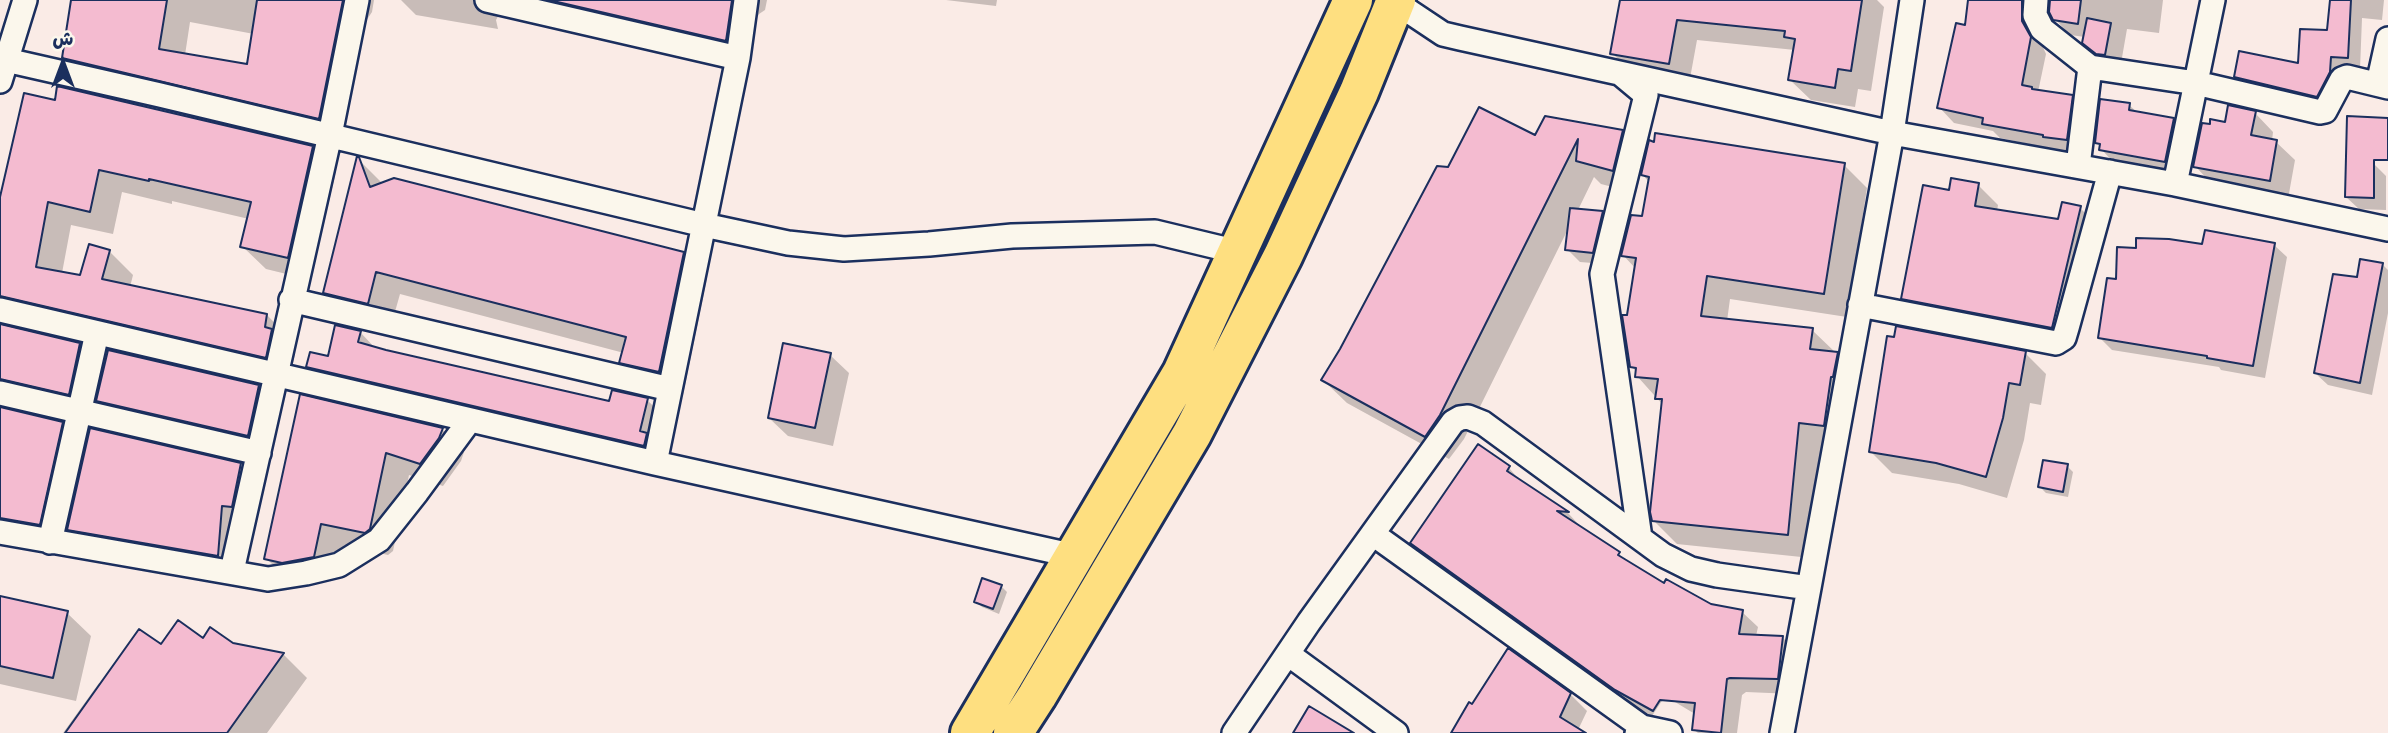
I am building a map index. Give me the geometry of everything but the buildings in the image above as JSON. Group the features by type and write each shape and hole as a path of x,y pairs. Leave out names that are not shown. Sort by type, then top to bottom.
{"highway":[{"path":"970,733 1182,373 1353,0"},
{"path":"1013,733 1192,434 1289,244 1359,92 1394,1"}],"street":[{"path":"25,0 3,70 330,135 788,243 844,249 1012,236 1155,232 1238,252"},
{"path":"232,571 330,135 357,0"},
{"path":"487,0 574,10 737,58"},
{"path":"655,463 737,58 746,0"},
{"path":"1782,733 1892,133 1912,0"},
{"path":"2036,0 2035,15 2042,29 2090,67 2196,83 2320,112 2325,111 2343,79 2347,77 2383,85 2388,39"},
{"path":"2175,184 2213,0"},
{"path":"1394,1 1443,34 1892,133 2175,184 2388,229"},
{"path":"2078,166 2090,67"},
{"path":"1620,73 1646,94 1602,274 1640,538"},
{"path":"1860,305 2056,343 2064,338 2110,173"},
{"path":"291,300 670,389"},
{"path":"0,310 655,463 1075,556"},
{"path":"50,542 97,333"},
{"path":"0,393 259,453"},
{"path":"1234,733 1453,422 1460,418 1468,417 1483,423 1663,555 1691,569 1809,589"},
{"path":"0,532 268,579 306,573 339,565 379,540 470,420"},
{"path":"1373,534 1639,730 1670,733"},
{"path":"1288,654 1396,733"}]}
